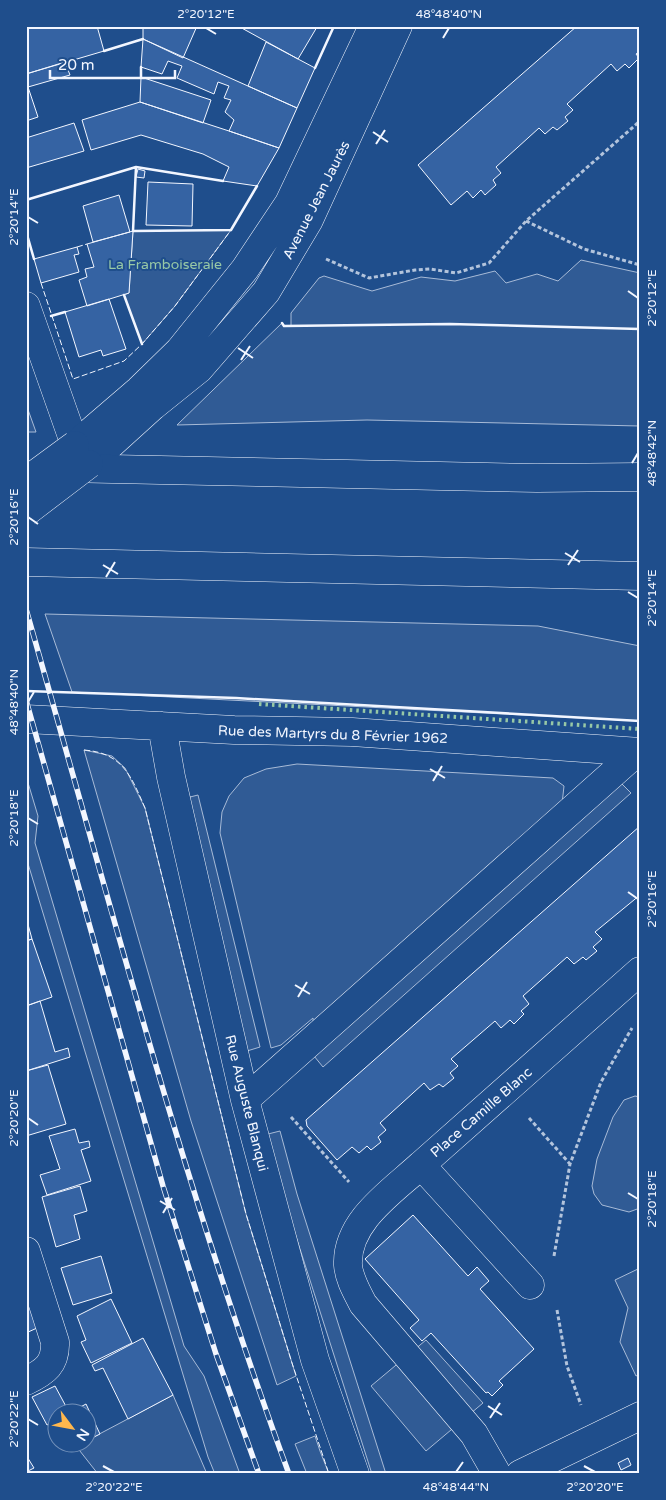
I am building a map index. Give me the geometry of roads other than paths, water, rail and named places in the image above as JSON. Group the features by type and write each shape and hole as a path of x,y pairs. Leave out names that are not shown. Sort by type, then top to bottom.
{"main road":[{"name":"Avenue Jean Jaurès","path":"26,481 76,444 139,390 179,351 245,269 290,203 373,26"},
{"name":"Avenue Jean Jaurès","path":"26,512 89,464 153,406 199,369 266,292 309,220 398,26"},
{"path":"28,312 76,444"},
{"path":"26,468 537,478 640,477"},
{"path":"537,478 640,490"},
{"path":"26,562 640,576"},
{"name":"Rue des Martyrs du 8 Février 1962","path":"26,719 162,726 352,732 638,752"},
{"name":"Rue Auguste Blanqui","path":"162,726 171,777 245,1100 315,1360 355,1474"},
{"path":"245,1100 638,752"},
{"name":"Place Camille Blanc","path":"530,1285 421,1165 640,971"},
{"path":"421,1165 373,1209 358,1226 350,1245 348,1265 353,1284 363,1304 474,1434 497,1474"},
{"path":"26,1250 55,1342 56,1352 48,1368 26,1381"},
{"path":"520,1474 640,1416"}],"railway":[{"path":"26,609 118,936 182,1152 251,1367 289,1474"},
{"path":"26,700 163,1186 216,1354 259,1474"}],"park label":[{"name":"La Framboiseraie","path":"165,264"}]}
